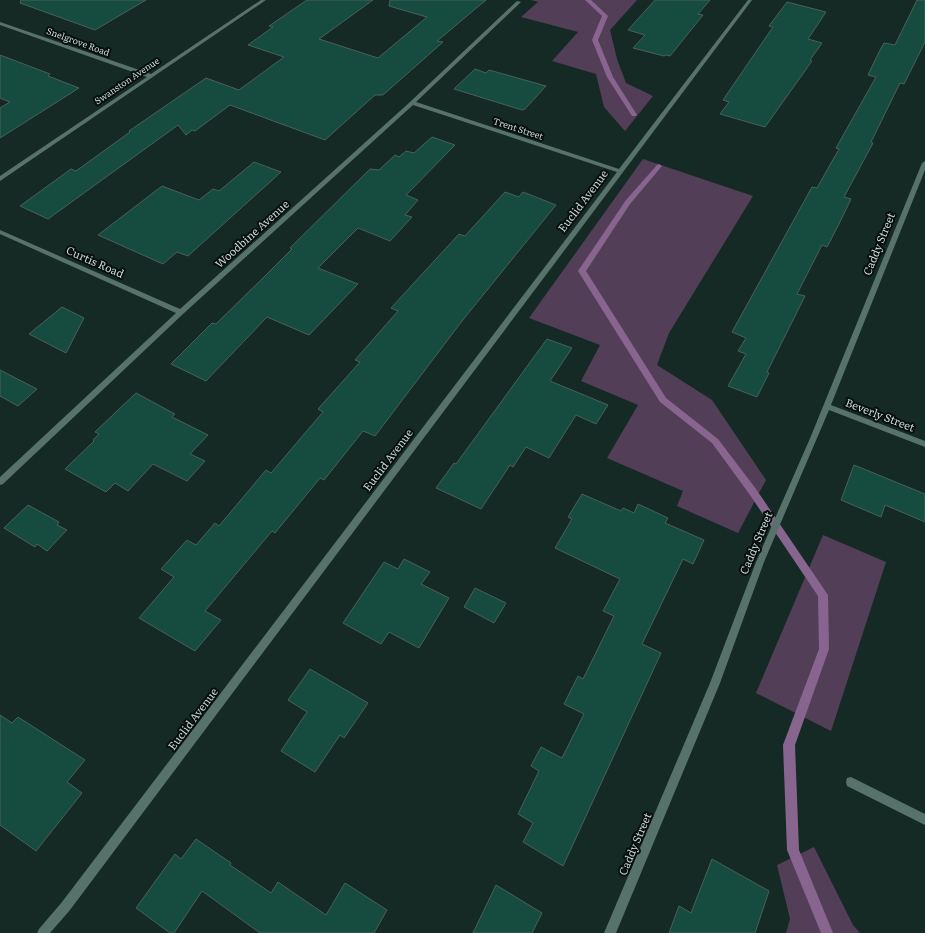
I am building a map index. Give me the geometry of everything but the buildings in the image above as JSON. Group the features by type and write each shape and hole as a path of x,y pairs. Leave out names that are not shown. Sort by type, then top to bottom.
{"street":[{"name":"Swanston Avenue","path":"0,179 264,0"},
{"name":"Euclid Avenue","path":"43,933 66,906 750,0"},
{"name":"Woodbine Avenue","path":"0,482 181,312 412,103 519,2"},
{"name":"Snelgrove Road","path":"0,22 150,76"},
{"name":"Trent Street","path":"412,103 620,171"},
{"name":"Caddy Street","path":"610,933 715,683 760,562 827,406 925,163"},
{"name":"Curtis Road","path":"0,232 181,312"},
{"name":"Beverly Street","path":"827,406 925,444"},
{"path":"851,782 925,820"}],"shaded area":[{"path":"531,0 637,0 610,30 617,59 626,83 653,96 625,131 604,107 596,74 552,61 578,32 521,17 538,2"},
{"path":"643,159 753,196 669,333 657,365 712,400 766,480 738,533 677,506 683,491 607,458 638,405 581,381 600,345 529,318"},
{"path":"823,535 886,562 831,731 756,693"},
{"path":"814,847 853,925 860,933 786,933 790,919 777,865"}],"waterway":[{"path":"588,0 605,16 595,40 610,77 634,115"},
{"path":"659,166 628,202 582,271 663,400 715,441 753,492 823,595 824,649 789,745 793,850 827,933"}]}
